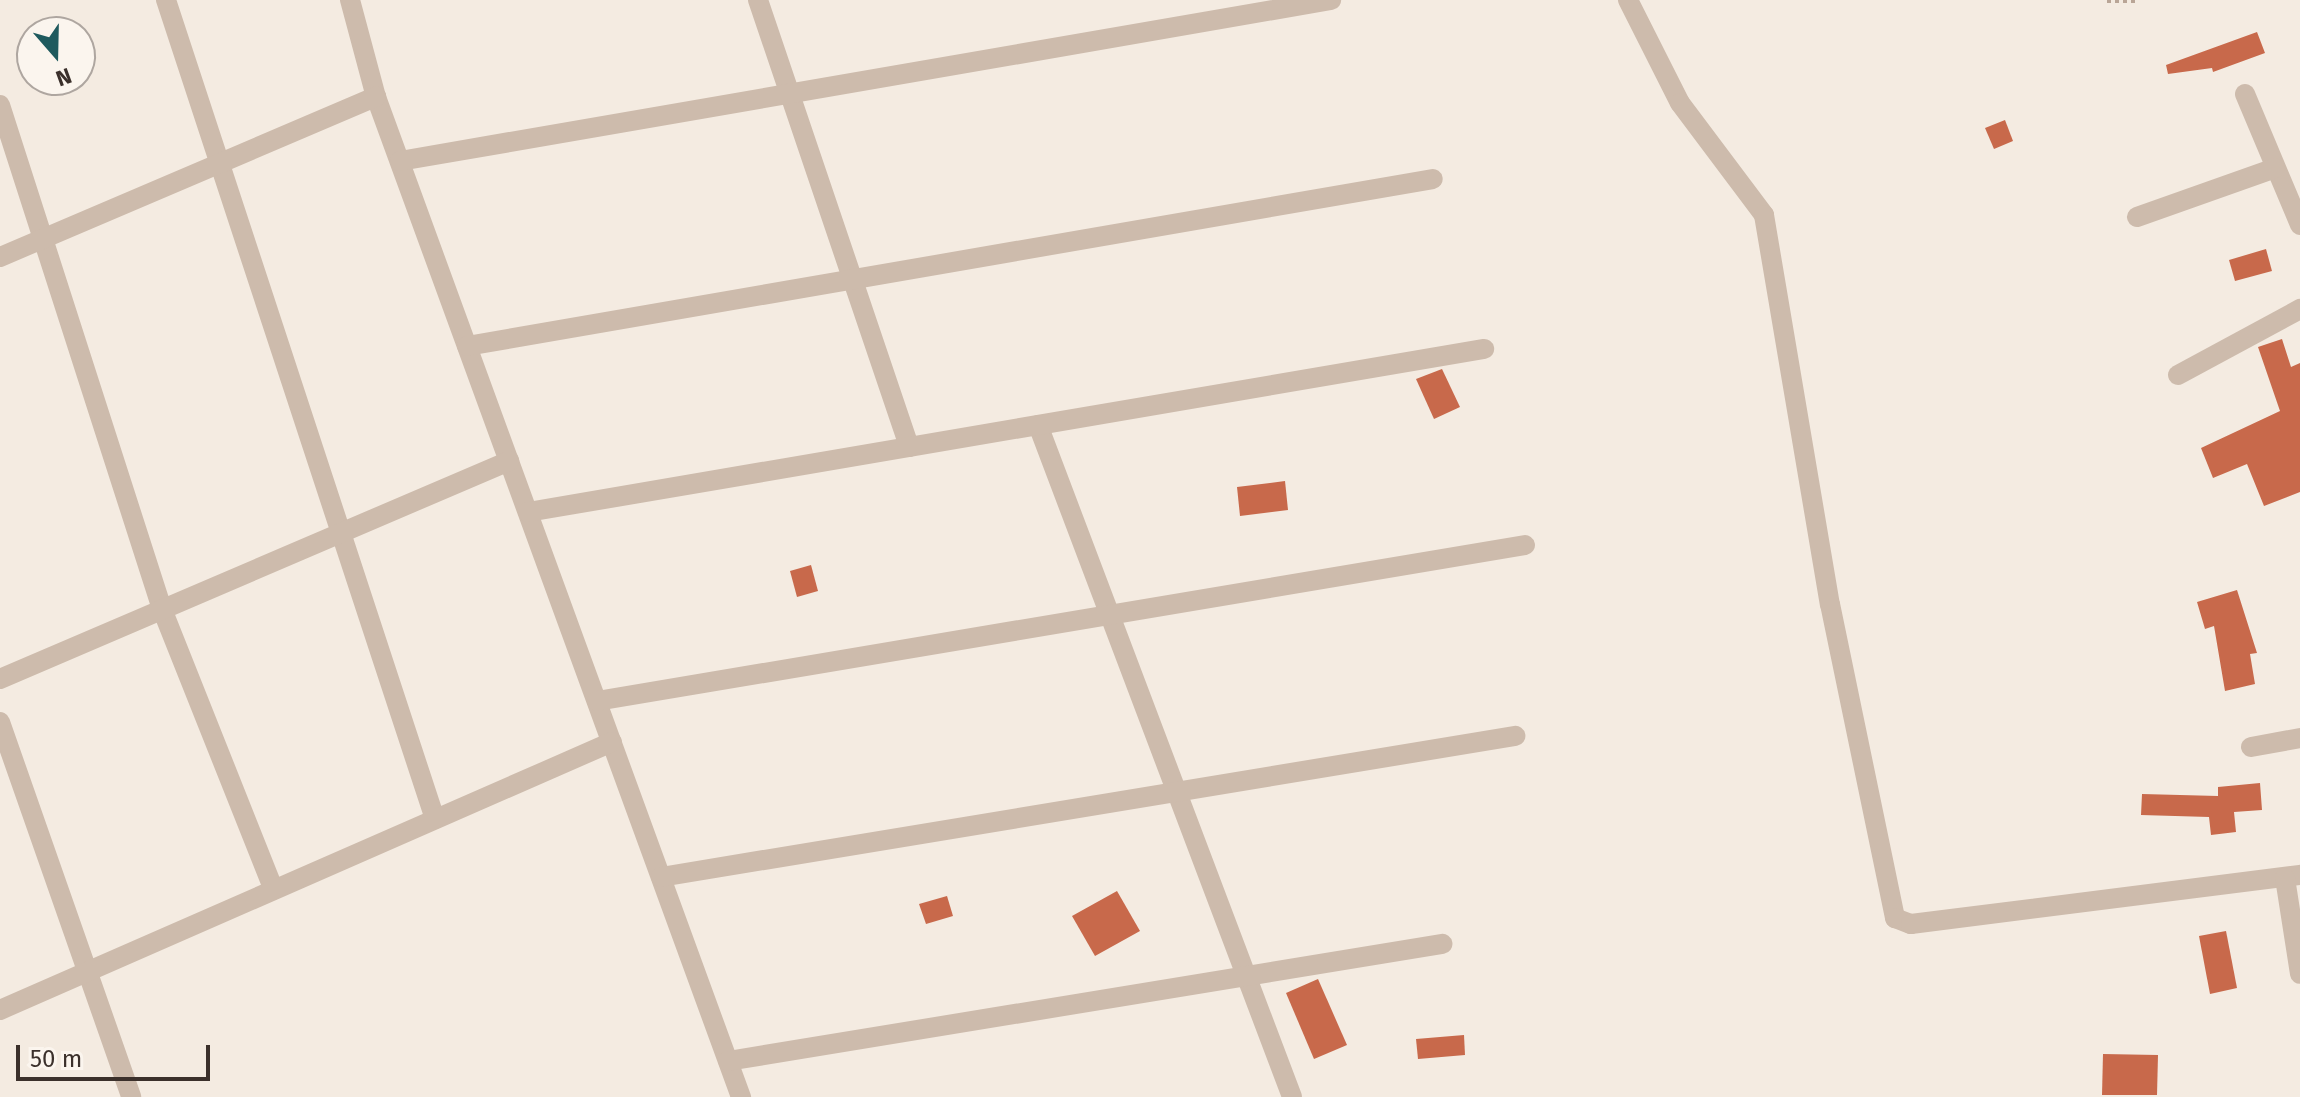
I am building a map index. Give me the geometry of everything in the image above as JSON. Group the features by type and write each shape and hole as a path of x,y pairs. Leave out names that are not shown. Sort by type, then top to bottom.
{"street":[{"path":"166,0 435,819"},
{"path":"350,0 376,97 741,1097"},
{"path":"758,0 909,447"},
{"path":"400,161 1331,0"},
{"path":"1628,0 1680,103 1764,215 1830,604 1895,918 1911,924 2292,876 2300,974"},
{"path":"2245,94 2275,168 2295,200 2300,225"},
{"path":"0,257 376,97"},
{"path":"0,105 162,609 274,890"},
{"path":"2137,217 2275,168"},
{"path":"467,346 1433,179"},
{"path":"2178,375 2300,309"},
{"path":"528,512 1484,349"},
{"path":"1038,425 1292,1097"},
{"path":"0,679 509,461"},
{"path":"597,701 1525,545"},
{"path":"0,722 131,1097"},
{"path":"661,877 1515,736"},
{"path":"2251,747 2300,738"},
{"path":"0,1010 612,742"},
{"path":"728,1061 1442,944"}],"path":[{"path":"2107,0 2139,0"}],"building":[{"path":"2257,32 2265,53 2213,72 2212,68 2168,74 2166,65"},
{"path":"2005,120 2013,141 1994,149 1985,128"},
{"path":"2266,249 2272,271 2235,281 2229,260"},
{"path":"2282,339 2291,367 2300,363 2300,492 2264,506 2247,464 2213,478 2201,448 2280,411 2258,347"},
{"path":"1442,369 1460,407 1434,419 1416,379"},
{"path":"1285,481 1288,510 1240,516 1237,487"},
{"path":"811,565 818,591 797,597 790,571"},
{"path":"2237,590 2257,653 2250,654 2255,684 2225,691 2214,626 2205,629 2197,602"},
{"path":"2260,783 2262,810 2234,812 2236,832 2211,835 2209,817 2141,815 2142,794 2218,796 2218,787"},
{"path":"1117,891 1140,931 1095,956 1072,916"},
{"path":"947,896 953,916 926,924 919,904"},
{"path":"2226,931 2237,988 2210,994 2199,936"},
{"path":"1318,979 1347,1045 1314,1059 1286,993"},
{"path":"1464,1035 1465,1055 1418,1059 1416,1039"},
{"path":"2103,1054 2158,1055 2157,1095 2102,1095"}]}
